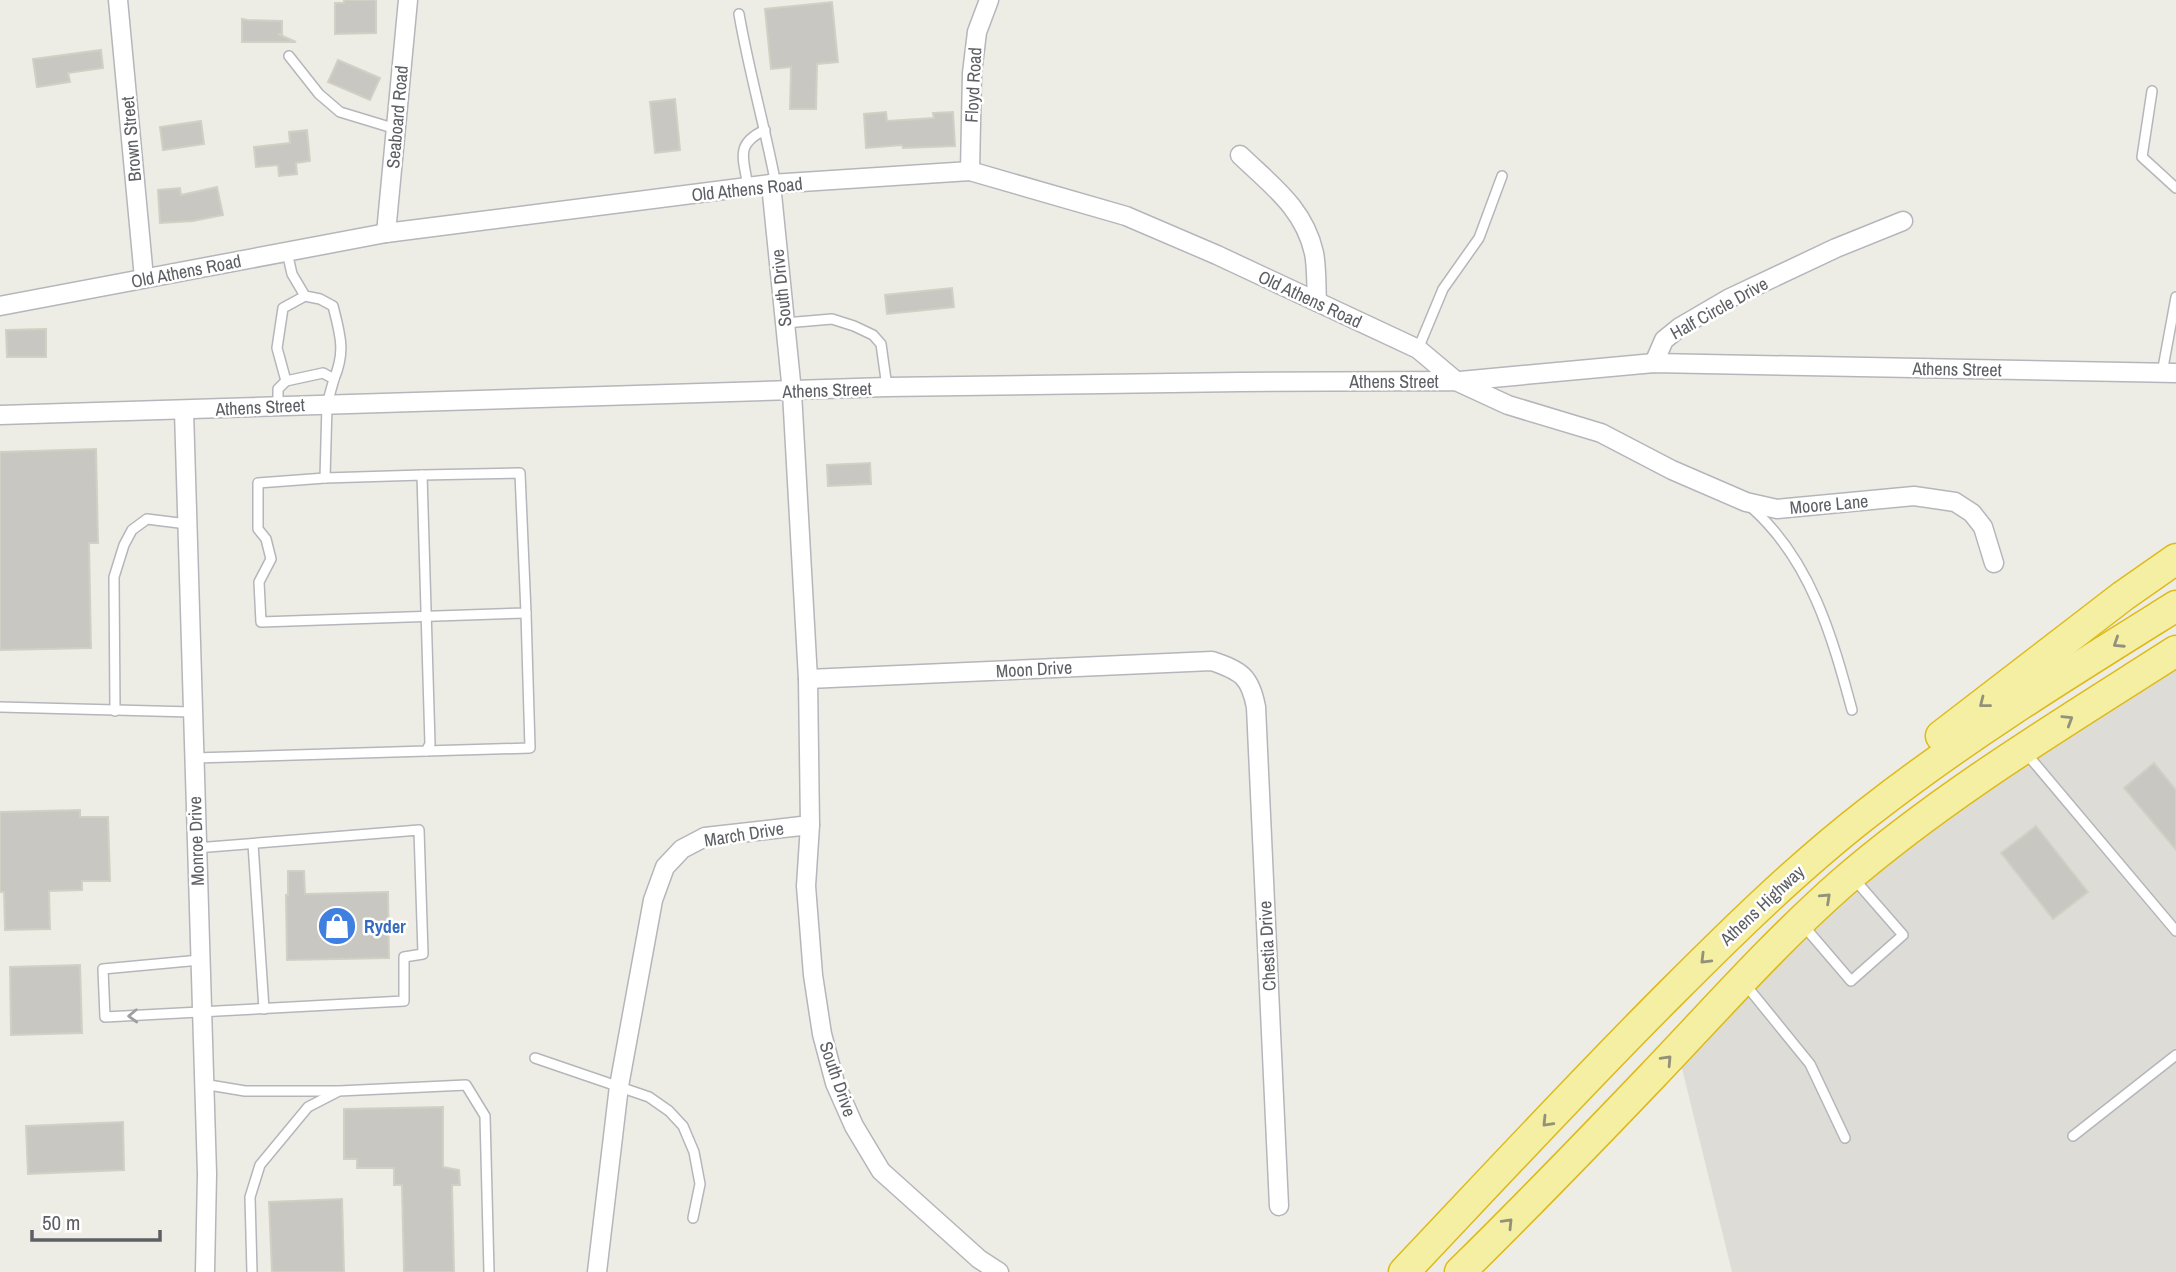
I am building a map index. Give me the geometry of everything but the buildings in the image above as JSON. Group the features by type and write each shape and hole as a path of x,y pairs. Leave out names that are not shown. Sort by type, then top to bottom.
{"highway":[{"path":"1814,857 1856,802 2113,603 2176,559"},
{"name":"Athens Highway","path":"1404,1272 1620,1044 1752,911 1814,857 1869,811 1993,723 2176,606"},
{"path":"1460,1272 1742,980 1851,876 1909,829 2023,749 2176,651"}],"street":[{"name":"Brown Street","path":"118,0 144,278"},
{"name":"Seaboard Road","path":"386,233 408,0"},
{"name":"Floyd Road","path":"970,172 972,73 977,32 989,0"},
{"path":"1240,155 1293,205 1304,223 1314,254 1317,302"},
{"name":"Old Athens Road","path":"0,306 386,233 748,187 970,172 1126,216 1418,349 1456,381"},
{"name":"South Drive","path":"774,185 792,392"},
{"name":"Half Circle Drive","path":"1654,363 1664,340 1680,327 1728,299 1903,221"},
{"path":"1456,381 1654,363"},
{"name":"Athens Street","path":"1654,363 2169,373"},
{"name":"Athens Street","path":"0,415 887,387 1456,381 1508,404 1601,433 1640,453"},
{"name":"March Drive","path":"597,1272 619,1087 653,900 665,867 682,849 705,837 810,825 808,679 792,392"},
{"name":"Monroe Drive","path":"184,411 207,1174 205,1272"},
{"name":"Moore Lane","path":"1640,453 1746,502 1777,509 1914,496 1955,502 1972,513 1983,527 1994,563"},
{"name":"Moon Drive","path":"808,679 1212,661 1234,668 1252,686"},
{"name":"Chestia Drive","path":"1252,686 1256,707 1279,1206"},
{"name":"South Drive","path":"810,825 806,886 813,975 822,1034 835,1083 854,1126 881,1171 979,1259 999,1272"}],"lane":[{"path":"739,14 748,67 765,130 774,185"},
{"path":"289,56 319,94 340,112 396,129"},
{"path":"2152,91 2141,157 2176,188"},
{"path":"748,187 743,148 751,136 765,130"},
{"path":"1418,349 1443,289 1479,238 1502,176"},
{"path":"287,252 292,274 305,296"},
{"path":"286,381 277,348 282,308 305,296 320,299 333,306 342,340 341,364 327,404 325,478"},
{"path":"2169,373 2176,297"},
{"path":"785,323 832,319 873,335 881,344 887,387"},
{"path":"278,406 278,389 286,381 323,373 334,379"},
{"path":"194,758 530,748 526,613 520,472 325,478 258,483 258,529 265,539 271,559 259,582 261,622 526,613"},
{"path":"422,475 429,744 426,751"},
{"path":"1746,502 1768,522 1795,558 1823,613 1852,710"},
{"path":"115,711 114,577 124,545 132,530 147,519 187,524"},
{"path":"0,708 192,712"},
{"path":"2023,749 2176,931"},
{"path":"196,848 419,830 424,954 404,957 404,1001 105,1017 103,969 200,960"},
{"path":"253,844 264,1009"},
{"path":"1800,922 1851,981 1903,935 1851,876"},
{"path":"1742,980 1811,1064 1845,1138"},
{"path":"2073,1136 2176,1055"},
{"path":"536,1058 649,1097 669,1111 683,1126 694,1152 700,1184 693,1218"},
{"path":"203,1084 245,1091 339,1091 466,1085 485,1116 489,1272"},
{"path":"253,1272 250,1197 260,1165 308,1107 339,1091"}],"shaded area":[{"path":"2176,639 2176,1272 1732,1272 1673,1032"}],"place":[{"name":"Ryder","path":"337,926"}]}
